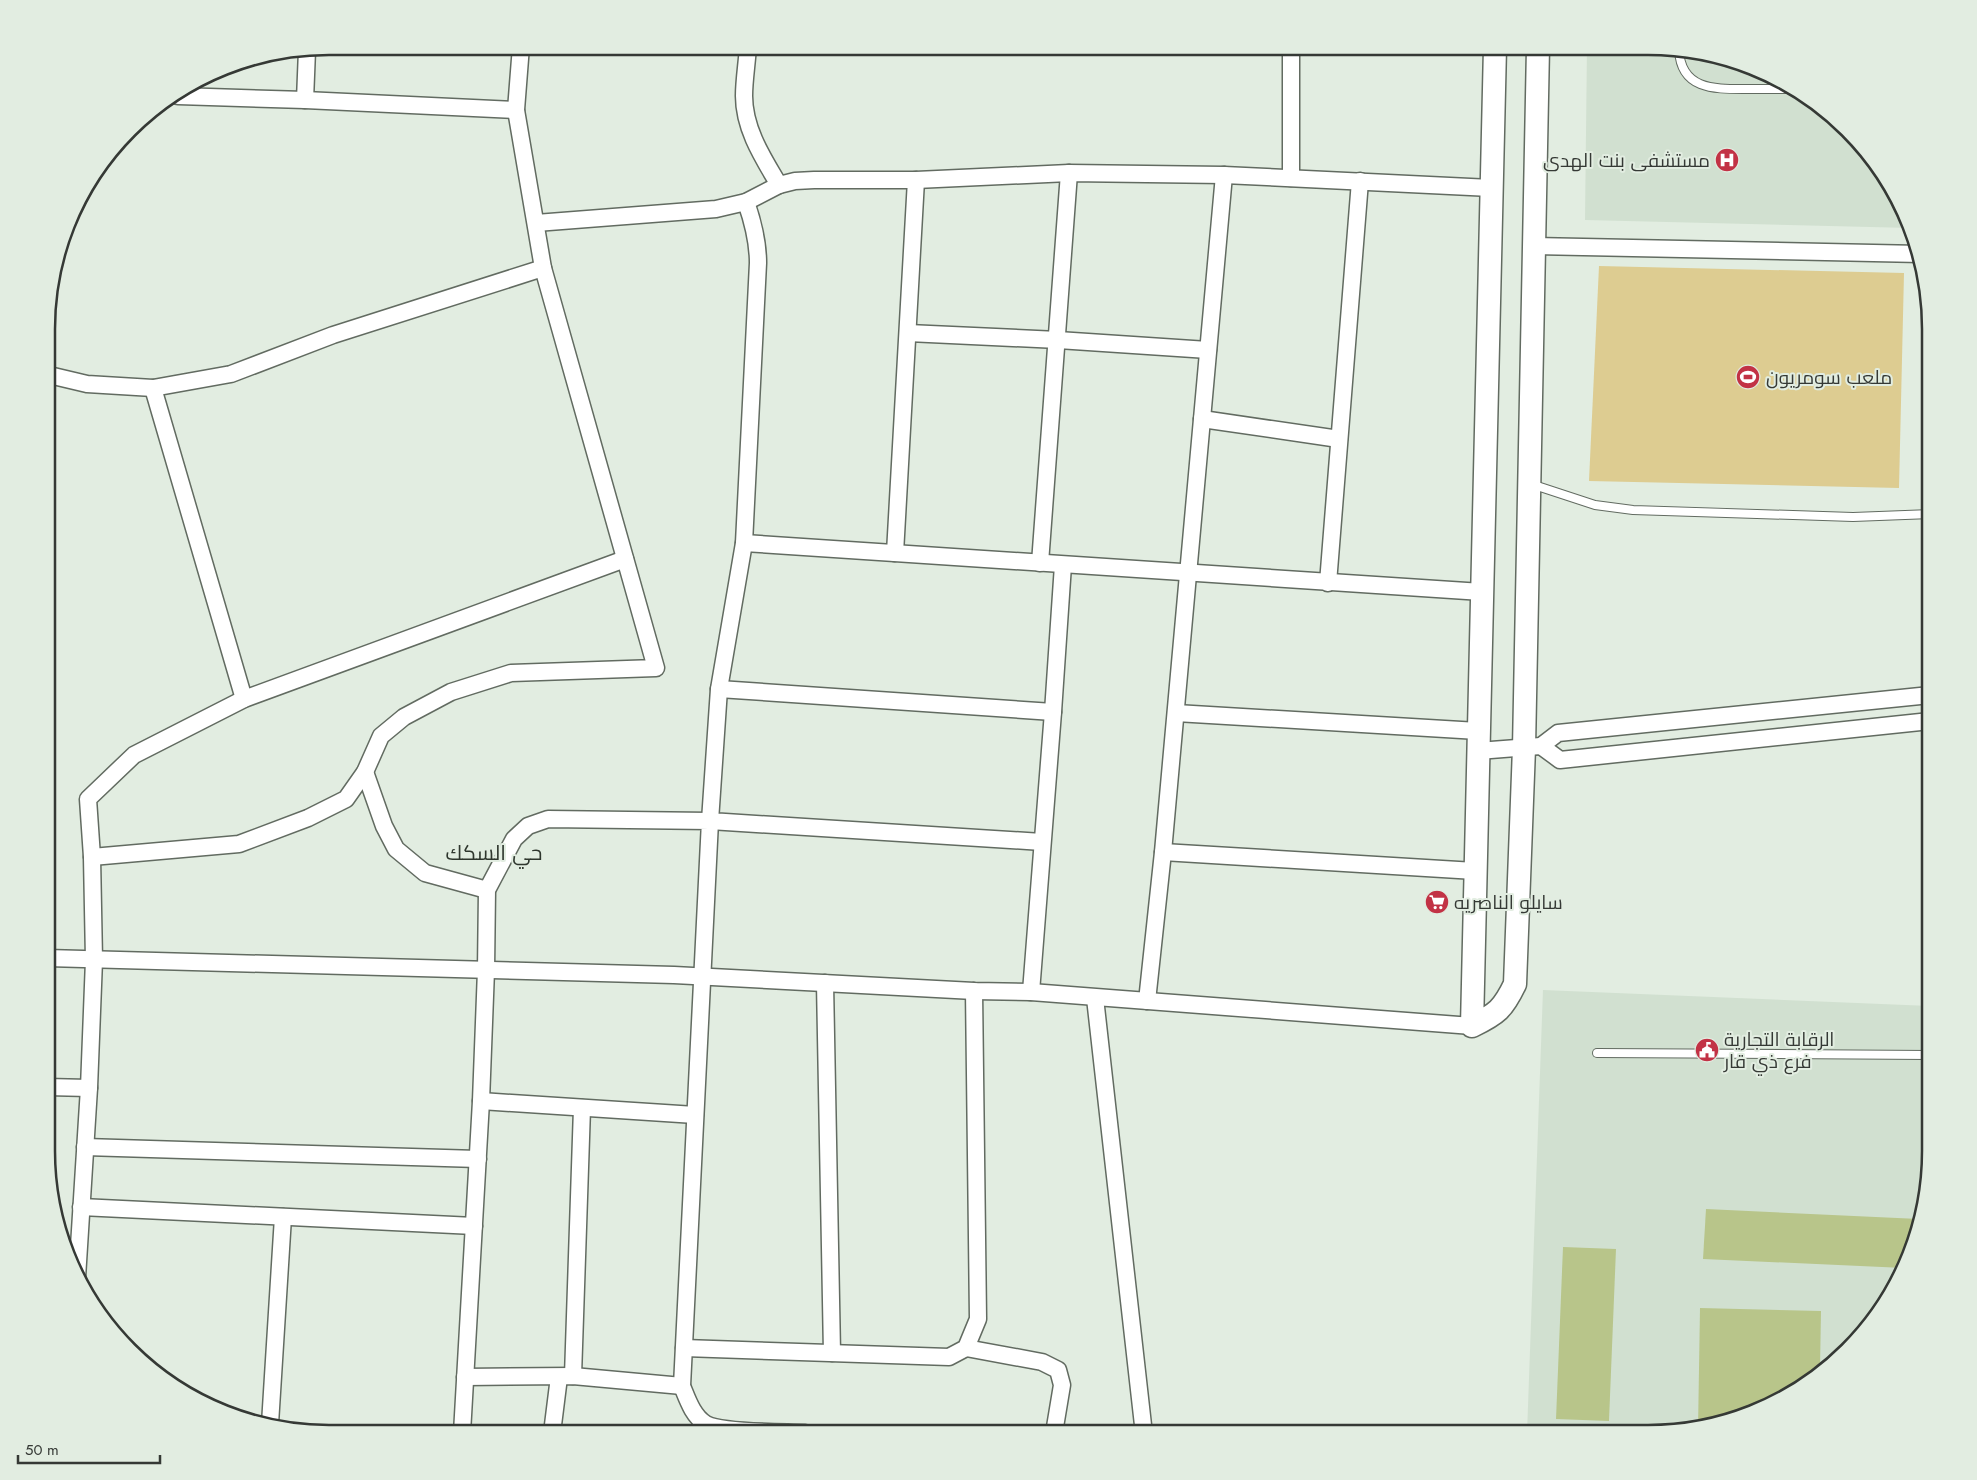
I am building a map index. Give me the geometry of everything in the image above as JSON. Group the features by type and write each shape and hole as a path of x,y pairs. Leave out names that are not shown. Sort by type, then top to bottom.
{"street":[{"path":"92,857 240,844 308,818 346,799 365,772 381,736 404,717 450,692 511,673 656,668 543,268 516,110 520,55"},
{"path":"747,55 744,97 747,118 760,153 779,185"},
{"path":"1291,55 1291,178"},
{"path":"1472,1026 1495,55"},
{"path":"55,958 702,976 974,991 1031,992 1472,1026 1489,1018 1506,1003 1515,984 1532,747 1529,483 1538,55"},
{"path":"305,100 307,56"},
{"path":"185,96 516,110"},
{"path":"536,223 716,209 746,202 779,185 795,181 814,180 916,180 1069,173 1224,175 1491,188"},
{"path":"1040,564 1069,173"},
{"path":"1147,1001 1176,713 1224,175"},
{"path":"896,553 916,180"},
{"path":"1328,583 1360,181"},
{"path":"708,1425 704,1424 689,1405 682,1386 710,821 719,689 744,543 758,263 758,246 754,225 746,202"},
{"path":"1534,246 1912,254"},
{"path":"55,377 87,384 153,388 231,374 333,336 543,268"},
{"path":"908,333 1208,350"},
{"path":"153,388 244,699"},
{"path":"1202,419 1339,439"},
{"path":"744,543 1482,592"},
{"path":"78,1261 89,1088 94,960 92,857 88,799 134,755 244,699 625,559"},
{"path":"1031,992 1063,564"},
{"path":"719,689 1053,712"},
{"path":"1532,747 1558,733 1922,696"},
{"path":"1176,713 1532,747 1560,760 1922,723"},
{"path":"365,772 384,826 396,849 425,873 488,890"},
{"path":"462,1425 481,1102 488,890 514,839 528,826 548,819 710,821 1042,842"},
{"path":"1163,852 1475,871"},
{"path":"825,983 832,1353"},
{"path":"966,1348 978,1319 974,991"},
{"path":"1095,998 1143,1425"},
{"path":"55,1087 89,1088"},
{"path":"481,1102 695,1115"},
{"path":"554,1425 566,1376 582,1108"},
{"path":"85,1147 478,1159"},
{"path":"81,1207 474,1226"},
{"path":"270,1419 283,1217"},
{"path":"684,1348 949,1357 966,1348 1042,1362 1058,1370 1062,1385 1055,1425"},
{"path":"465,1377 566,1376 682,1386"}],"lane":[{"path":"1679,57 1683,68 1690,78 1700,85 1711,89 1780,89"},
{"path":"1529,483 1595,505 1633,510 1853,517 1922,514"},
{"path":"1597,1053 1922,1056"}],"shaded area":[{"name":"مستشفى بنت الهدى","path":"1587,55 1648,55 1684,57 1719,64 1769,83 1800,101 1829,123 1854,148 1876,177 1894,208 1902,228 1585,220"},
{"name":"ملعب سومريون","path":"1599,266 1904,273 1899,488 1589,481"},
{"path":"1543,990 1922,1006 1922,1151 1920,1187 1913,1222 1901,1256 1885,1288 1865,1318 1842,1345 1815,1368 1785,1388 1753,1404 1719,1416 1684,1423 1648,1425 1527,1425"}],"building":[{"path":"1706,1209 1914,1219 1896,1268 1703,1259"},
{"path":"1563,1247 1616,1249 1609,1421 1556,1419"},
{"path":"1700,1308 1821,1311 1820,1364 1800,1379 1769,1397 1719,1416 1698,1421"}],"place":[{"name":"مستشفى بنت الهدى","path":"1727,160"},
{"name":"ملعب سومريون","path":"1748,377"},
{"name":"سايلو الناصريه","path":"1437,902"},
{"name":"الرقابة التجارية فرع ذي قار","path":"1707,1050"}],"district":[{"name":"حي السكك","path":"494,853"}]}
